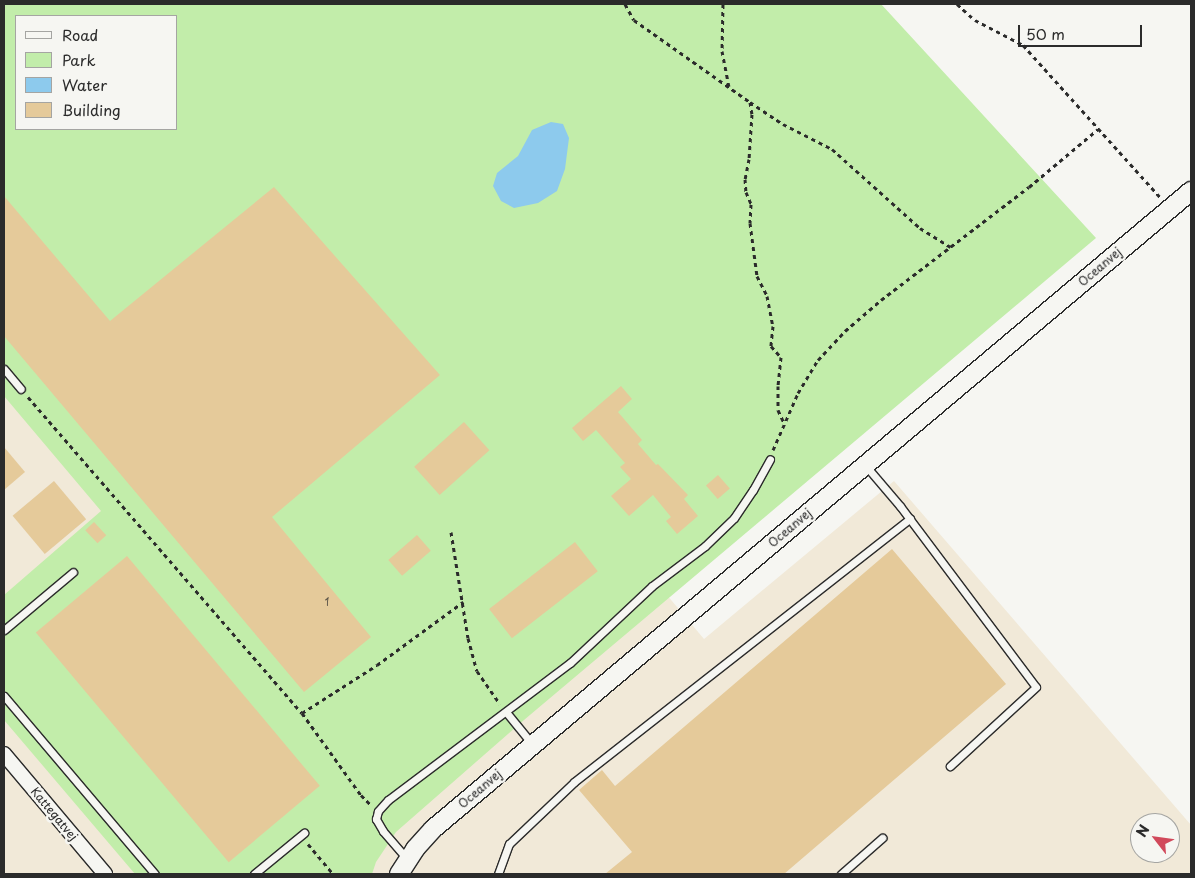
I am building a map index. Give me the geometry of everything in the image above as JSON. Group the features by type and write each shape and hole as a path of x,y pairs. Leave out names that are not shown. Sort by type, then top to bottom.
{"street":[{"name":"Oceanvej","path":"403,867 432,829 1191,191"},
{"name":"Kattegatvej","path":"4,754 105,874"}],"lane":[{"path":"4,369 21,389"},
{"path":"403,867 376,819 378,811 388,800 570,663 652,586 679,568 728,524 753,490 770,459"},
{"path":"865,465 910,519 1036,687 950,766"},
{"path":"498,874 509,844 574,782 910,519"},
{"path":"4,630 72,572"},
{"path":"4,696 155,874"},
{"path":"506,712 532,745"},
{"path":"254,874 303,834"},
{"path":"841,874 882,838"}],"path":[{"path":"625,4 634,20 750,102 783,124 832,149 920,228 950,247"},
{"path":"723,4 722,51 729,86"},
{"path":"956,4 975,20 1023,45 1170,208"},
{"path":"750,102 750,142 745,186 751,204 750,223 758,276 767,296 772,326 771,346 781,357 778,410 785,424"},
{"path":"770,459 798,393 818,360 845,331 1029,187 1098,129"},
{"path":"21,389 302,713 360,795 378,811"},
{"path":"451,532 477,671 506,712"},
{"path":"302,713 377,665 463,602"},
{"path":"303,834 333,874"}],"shaded area":[{"path":"4,4 286,4 661,588 704,639 894,481 1191,825 1191,874 4,874"}],"green space":[{"path":"4,4 881,4 1096,238 524,720 396,832 376,862 372,874 135,874 4,720 4,595 101,511 4,396"}],"water":[{"path":"551,122 563,124 569,138 565,169 557,191 538,203 514,208 501,201 493,186 497,173 518,156 532,130"}],"building":[{"path":"274,187 440,375 272,517 371,637 304,692 4,336 4,196 110,321"},
{"path":"621,386 632,399 618,412 642,440 638,444 656,465 658,464 688,495 684,499 698,516 677,534 666,521 671,517 653,495 629,516 611,496 631,479 620,467 625,463 596,430 583,441 572,428"},
{"path":"464,422 489,450 440,495 414,467"},
{"path":"4,447 25,472 4,490"},
{"path":"718,475 730,489 718,499 706,485"},
{"path":"54,481 86,519 45,554 13,516"},
{"path":"94,522 106,535 97,543 85,530"},
{"path":"417,535 431,551 402,576 388,560"},
{"path":"575,542 598,571 512,638 489,609"},
{"path":"892,549 1006,684 784,874 605,874 632,852 579,790 602,770 615,786"},
{"path":"127,556 320,786 229,862 36,632"}]}
